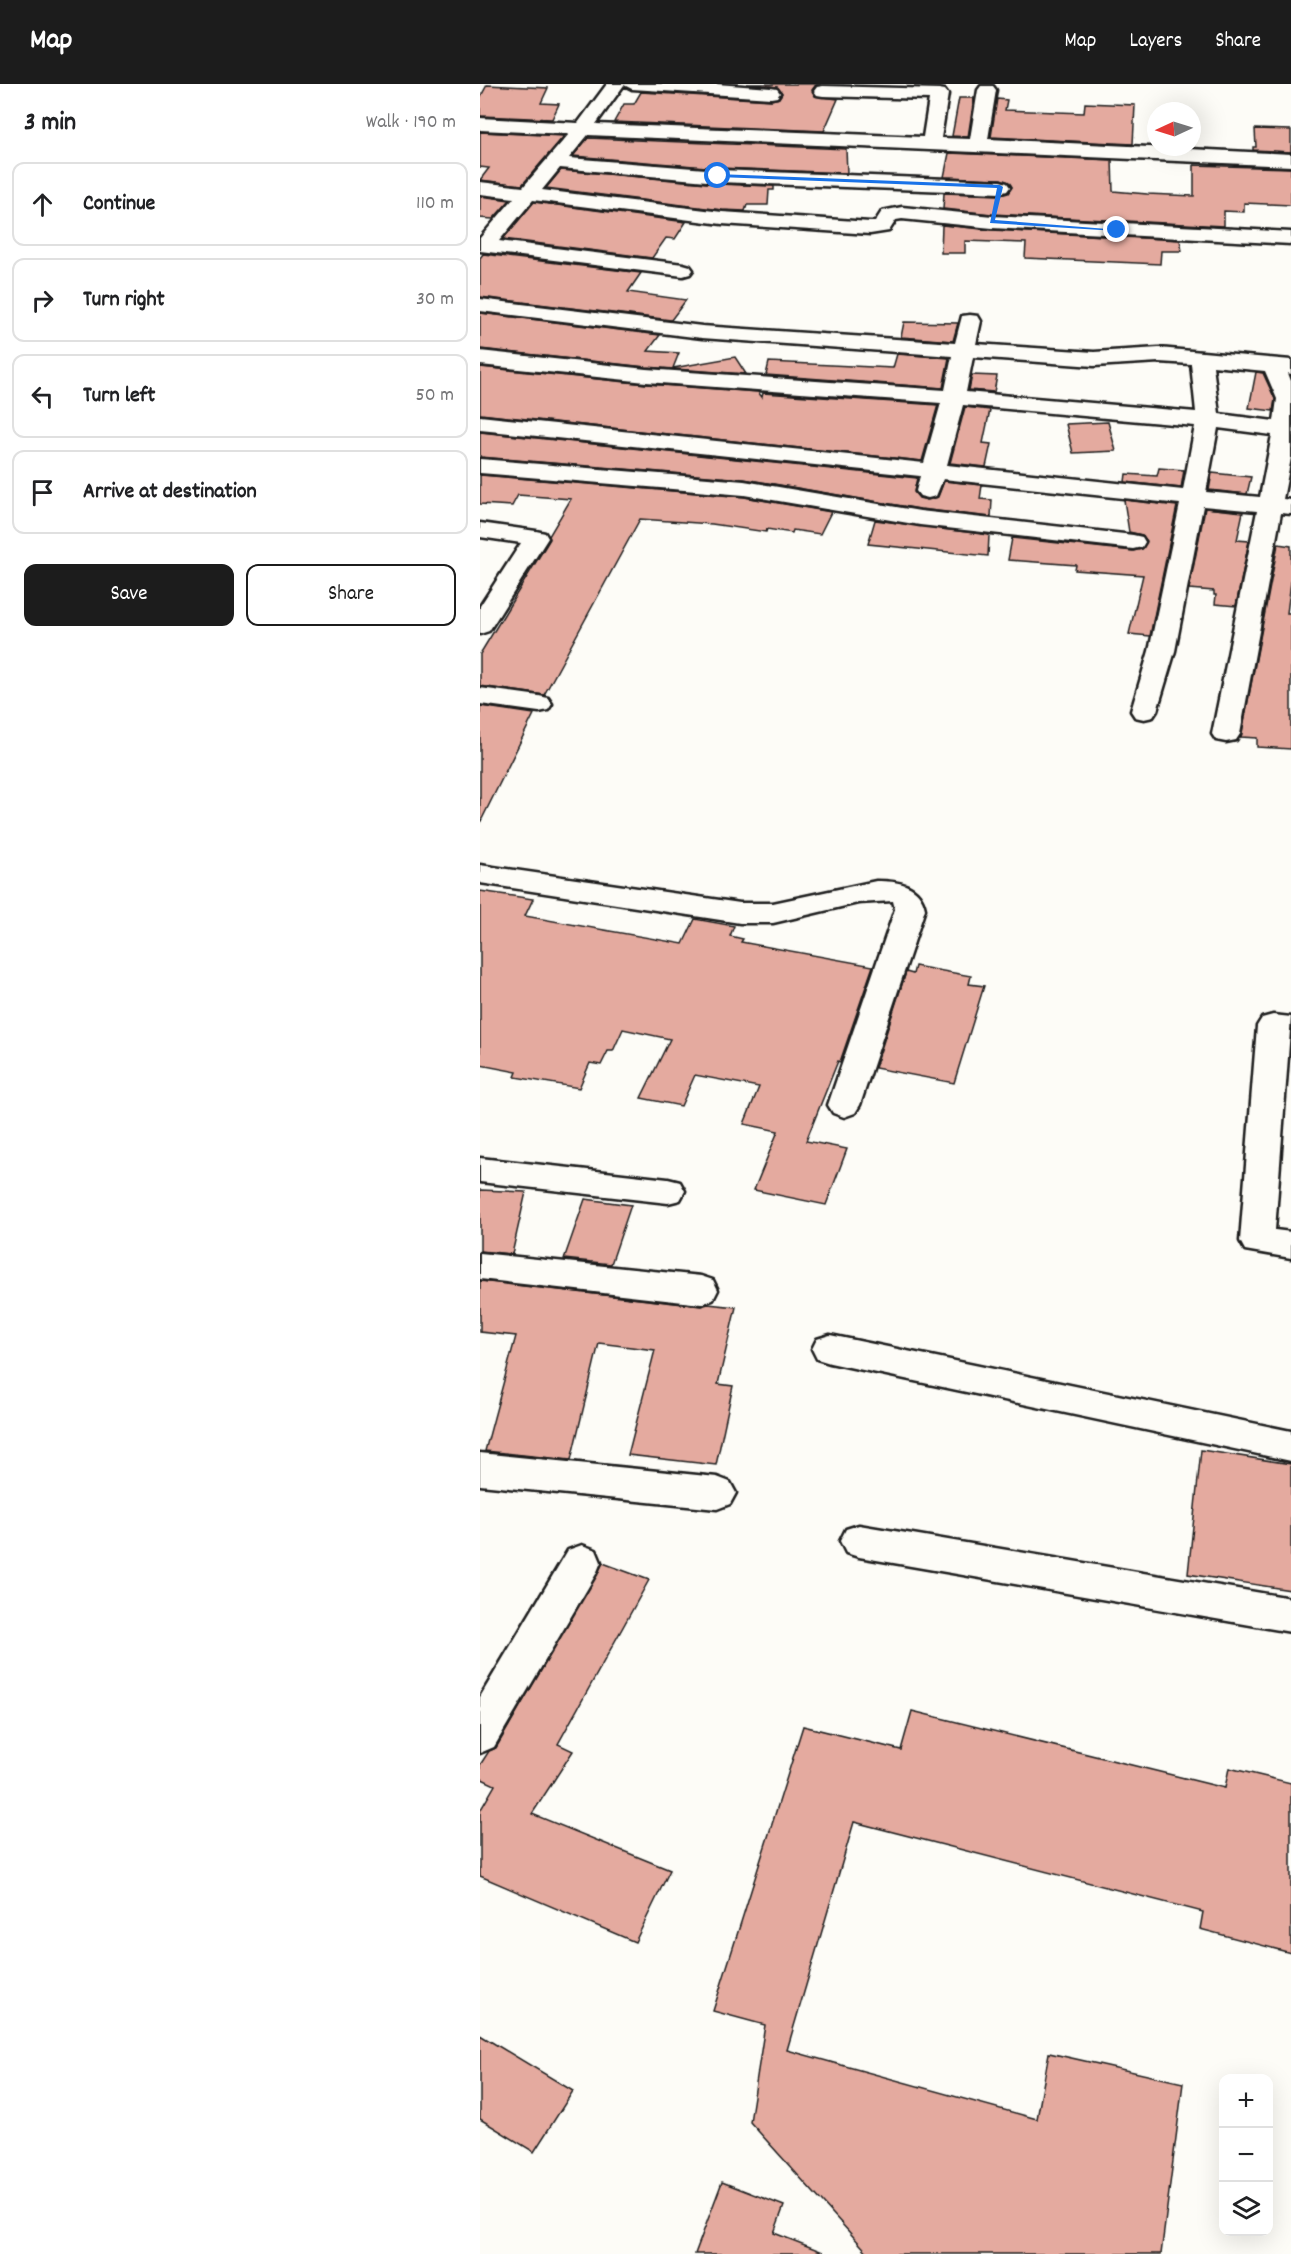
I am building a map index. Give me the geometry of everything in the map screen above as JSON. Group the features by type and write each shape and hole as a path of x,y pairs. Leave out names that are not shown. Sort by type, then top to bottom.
{"street":[{"path":"482,246 583,129 616,84"},
{"path":"632,84 771,93"},
{"path":"978,145 987,90"},
{"path":"823,91 939,94 931,143"},
{"path":"480,124 1291,160"},
{"path":"992,222 1001,197 1010,146"},
{"path":"554,162 1001,197"},
{"path":"480,188 715,217 870,228 882,227 887,217 895,213 992,222 1291,238"},
{"path":"1096,208 1291,219"},
{"path":"482,246 683,270"},
{"path":"480,305 702,332 1104,359 1148,355 1282,366 1288,399 1288,429 1280,506 1226,734"},
{"path":"920,518 954,398 970,321"},
{"path":"480,358 667,377 1208,419 1288,429"},
{"path":"1144,711 1162,651 1208,419 1201,359"},
{"path":"480,423 1280,506"},
{"path":"480,466 744,488 920,518 1133,542"},
{"path":"480,530 537,538 480,626"},
{"path":"480,696 539,704"},
{"path":"480,874 740,913 770,914 868,891 901,892 909,900 910,909 844,1105"},
{"path":"1291,1028 1274,1026 1257,1241 1291,1245"},
{"path":"480,1170 668,1191"},
{"path":"480,1266 701,1290"},
{"path":"830,1348 1291,1446"},
{"path":"480,1468 717,1493"},
{"path":"859,1541 1291,1615"},
{"path":"480,1734 582,1562"}],"building":[{"path":"747,84 821,84 812,90 815,96 838,99 824,131 614,122 624,104 634,104 641,92 771,100 779,98 782,93 777,87"},
{"path":"487,85 548,88 541,103 559,104 552,119 480,116 480,98"},
{"path":"959,98 974,98 968,137 952,136"},
{"path":"997,99 1007,100 1005,110 1084,113 1085,103 1135,105 1133,144 991,137"},
{"path":"1255,129 1291,130 1291,152 1253,150 1253,147 1256,147"},
{"path":"480,132 564,136 522,185 480,180 489,168 480,167"},
{"path":"588,138 846,149 847,173 718,168 573,156"},
{"path":"949,153 1112,160 1113,191 1147,194 1194,196 1194,165 1291,168 1291,205 1244,203 1244,212 1224,211 1224,226 992,214 943,209 944,193 1000,195 1008,193 1012,187 1009,182 1001,179 944,177"},
{"path":"561,170 718,184 774,186 774,190 769,190 768,205 747,205 745,211 722,210 546,188"},
{"path":"480,196 510,200 493,219 480,218"},
{"path":"534,202 686,222 675,239 666,238 652,258 503,239"},
{"path":"942,225 992,230 1180,240 1182,251 1161,251 1160,264 1025,258 1026,243 965,241 965,253 941,253"},
{"path":"483,254 641,273 628,292 686,300 671,320 480,297 480,258"},
{"path":"480,313 660,335 648,351 679,353 673,368 735,357 746,374 646,367 480,349"},
{"path":"904,322 958,323 953,341 901,337"},
{"path":"897,354 949,358 943,388 766,375 769,362 893,368"},
{"path":"480,367 646,384 758,392 762,397 763,393 938,405 922,461 480,414"},
{"path":"1256,372 1263,373 1275,399 1273,411 1249,408"},
{"path":"972,375 997,376 994,392 969,390"},
{"path":"965,407 990,410 983,443 991,444 986,467 950,463"},
{"path":"1108,422 1116,451 1073,453 1066,424"},
{"path":"480,432 917,478 914,492 919,498 927,500 938,497 944,481 982,485 980,499 992,500 991,517 920,509 744,479 480,457"},
{"path":"1159,468 1184,470 1181,488 1125,482 1126,474 1157,476"},
{"path":"1212,473 1251,477 1247,494 1209,490"},
{"path":"480,475 744,497 831,512 820,534 767,529 766,532 712,524 640,519 544,695 480,686 480,654 550,539 549,536 571,499 518,495 512,506 480,504"},
{"path":"1124,500 1177,506 1150,636 1129,634 1143,575 1075,570 1076,565 1008,560 1012,538 1133,551 1142,549 1147,541 1142,535 1129,532"},
{"path":"1205,508 1243,512 1237,540 1249,541 1236,606 1215,604 1214,591 1189,589"},
{"path":"875,520 989,535 988,556 868,544"},
{"path":"1278,544 1291,546 1291,582 1287,613 1291,613 1291,749 1257,747 1257,738 1241,737"},
{"path":"480,706 534,714 480,823"},
{"path":"480,891 533,899 525,916 683,944 695,919 734,926 730,936 743,939 741,942 873,966 840,1062 838,1061 806,1141 847,1149 826,1205 754,1190 778,1131 744,1124 759,1087 695,1075 681,1106 641,1098 670,1039 623,1029 613,1051 608,1051 601,1065 590,1063 579,1088 515,1077 517,1072 480,1065"},
{"path":"915,966 971,976 969,984 984,986 954,1083 875,1068 906,972 913,974"},
{"path":"480,1190 526,1192 512,1254 480,1251"},
{"path":"585,1199 631,1205 611,1264 564,1259"},
{"path":"480,1281 701,1306 708,1304 736,1307 718,1384 733,1386 716,1465 628,1455 655,1350 599,1343 571,1460 485,1451 516,1336 480,1332"},
{"path":"1201,1450 1291,1464 1291,1590 1188,1574"},
{"path":"603,1563 649,1580 558,1744 573,1751 532,1814 670,1870 635,1942 480,1876 480,1811 495,1785 480,1778 480,1765 489,1751 496,1748"},
{"path":"912,1711 1225,1788 1229,1768 1291,1783 1291,1953 1200,1929 1203,1912 854,1822 787,2050 1037,2119 1049,2053 1183,2083 1161,2254 869,2254 750,2122 765,2025 713,2011 803,1726 901,1750"},
{"path":"480,2035 573,2091 534,2152 480,2119"},
{"path":"722,2182 784,2206 774,2233 823,2252 823,2254 695,2254"}],"route":[{"path":"718,176 1000,187 992,222 1117,230"}]}
